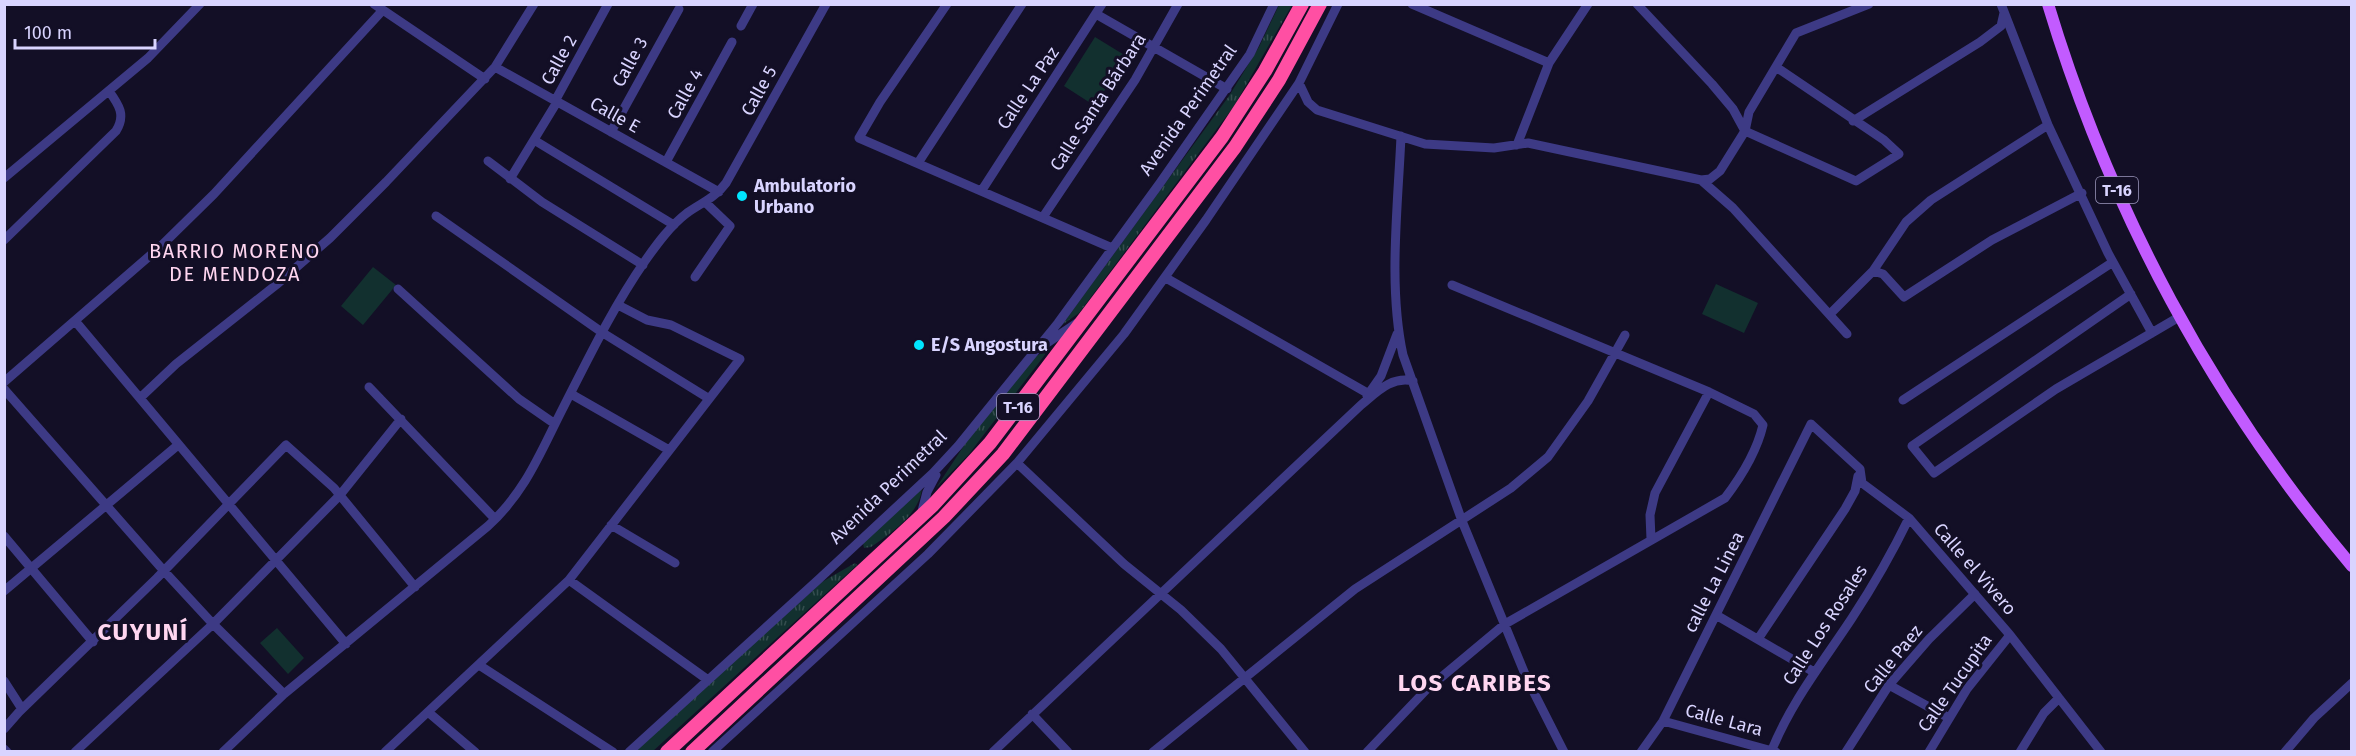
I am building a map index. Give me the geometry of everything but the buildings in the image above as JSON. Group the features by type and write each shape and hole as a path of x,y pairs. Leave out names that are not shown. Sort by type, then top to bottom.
{"highway":[{"name":"T-16","path":"668,752 921,516 990,443 1244,105 1302,4"},
{"name":"T-16","path":"692,752 944,517 1003,454 1235,147 1279,80 1320,4"}],"main road":[{"name":"T-16","path":"2048,4 2084,111 2109,172 2152,266 2179,317 2229,399 2282,478 2352,566"}],"street":[{"path":"4,178 109,91 175,32 200,4"},
{"path":"374,4 485,79"},
{"path":"140,398 176,364 276,285 330,238 485,79 495,67 534,4"},
{"name":"Calle 2","path":"510,179 556,101 608,4"},
{"path":"741,26 753,4"},
{"name":"Calle 5","path":"719,192 826,4"},
{"path":"947,4 880,102 860,138 1112,248"},
{"path":"918,163 1022,4"},
{"name":"Calle La Paz","path":"981,190 1102,4"},
{"name":"Calle Santa Bárbara","path":"1043,217 1154,47 1178,4"},
{"name":"Avenida Perimetral","path":"629,752 944,462 1030,357 1227,89 1250,54 1274,4"},
{"path":"712,752 928,554 1017,463 1124,334 1166,278 1299,83 1338,4"},
{"path":"1412,4 1549,63"},
{"path":"1517,145 1549,63 1588,4"},
{"path":"1637,4 1712,84 1733,109 1745,131 1856,181 1899,154 1884,140 1776,67"},
{"path":"1299,83 1308,102 1317,110 1425,144 1494,148 1528,143 1701,180 1710,179 1720,171 1745,131 1749,112 1796,33 1838,9 1869,4"},
{"path":"1853,121 1980,42 2001,26 2003,8"},
{"path":"2003,8 2048,124 2113,262 2152,333"},
{"name":"Calle 3","path":"611,132 679,9"},
{"path":"4,382 161,246 214,194 382,11"},
{"path":"1096,14 1227,89"},
{"name":"Calle 4","path":"666,162 732,42"},
{"name":"Calle E","path":"495,67 719,192"},
{"path":"4,240 116,131 122,121 122,114 109,91"},
{"path":"1830,314 1873,271 1906,222 1931,200 2048,124"},
{"path":"1401,136 1396,291 1398,331 1462,521 1527,679 1564,752"},
{"path":"534,140 674,225"},
{"path":"488,161 510,179 643,265"},
{"path":"1701,180 1733,208 1847,334"},
{"path":"223,752 285,694 495,519 522,489 618,305 643,265 674,225 688,212 719,192"},
{"path":"1873,271 1883,274 1904,297 1992,240 2069,202 2082,193"},
{"path":"695,277 730,226 705,202"},
{"path":"436,216 603,333 708,398"},
{"path":"1903,400 2113,262"},
{"path":"1166,278 1369,394"},
{"path":"1367,752 1426,690 1505,624 1725,498 1736,484 1760,437 1763,425 1754,414 1709,392 1452,285"},
{"path":"398,289 512,393 555,424"},
{"path":"2131,294 1912,446 1934,473 2056,389 2179,317"},
{"path":"385,752 569,580 740,359 671,325 647,320 618,305"},
{"path":"1030,357 1090,311"},
{"path":"76,322 346,644"},
{"path":"1361,405 1382,376 1398,331"},
{"path":"1153,752 1355,589 1511,488 1548,457 1588,400 1624,335"},
{"path":"993,752 1361,405 1389,383 1398,379 1413,381"},
{"path":"369,387 495,519"},
{"path":"4,389 164,571 213,624 285,694"},
{"path":"1651,539 1650,515 1655,493 1709,392"},
{"path":"571,394 669,450"},
{"path":"75,752 213,624 340,495 401,419"},
{"name":"Calle el Vivero","path":"1812,424 1860,469 1862,483 1909,518 2010,635 2101,752"},
{"name":"calle La Linea","path":"1641,752 1663,721 1812,424"},
{"path":"4,591 178,445"},
{"path":"4,729 164,571 286,445 340,495 415,587"},
{"path":"921,516 930,484 944,462"},
{"path":"1017,463 1159,594 1181,610 1245,677 1305,752"},
{"path":"1758,639 1855,491 1860,469"},
{"name":"Calle Los Rosales","path":"1773,751 1790,710 1891,554 1909,518"},
{"path":"611,525 675,563"},
{"path":"4,536 93,642"},
{"path":"569,580 708,680"},
{"name":"Calle Paez","path":"1846,752 1889,685 1929,639 1975,594"},
{"path":"1716,615 1814,672"},
{"name":"Calle Tucupita","path":"1929,752 1967,689 2010,635"},
{"path":"479,665 613,752"},
{"path":"4,681 22,709"},
{"path":"2285,752 2314,718 2352,683"},
{"path":"1889,685 1949,718"},
{"path":"2020,752 2044,713 2059,698"},
{"path":"428,712 475,752"},
{"path":"1032,714 1068,752"},
{"name":"Calle Lara","path":"1663,721 1773,751"}],"green space":[{"path":"1279,5 1292,5 1234,106 1079,313 1062,325 1229,96 1259,47"},
{"path":"1095,37 1126,56 1095,106 1064,86"},
{"path":"373,267 396,285 363,325 341,306"},
{"path":"1716,284 1758,303 1744,333 1702,314"},
{"path":"1043,352 1046,353 969,454 936,488 971,435 1029,361"},
{"path":"922,488 916,506 910,515 887,536 871,547 864,548 863,543"},
{"path":"855,563 857,565 653,751 633,752 822,582"},
{"path":"277,628 304,658 288,674 260,643"}],"place":[{"name":"Ambulatorio Urbano","path":"742,196"},
{"name":"E/S Angostura","path":"919,345"}],"district":[{"name":"BARRIO MORENO DE MENDOZA","path":"235,262"},
{"name":"CUYUNÍ","path":"143,632"},
{"name":"LOS CARIBES","path":"1475,683"}]}
